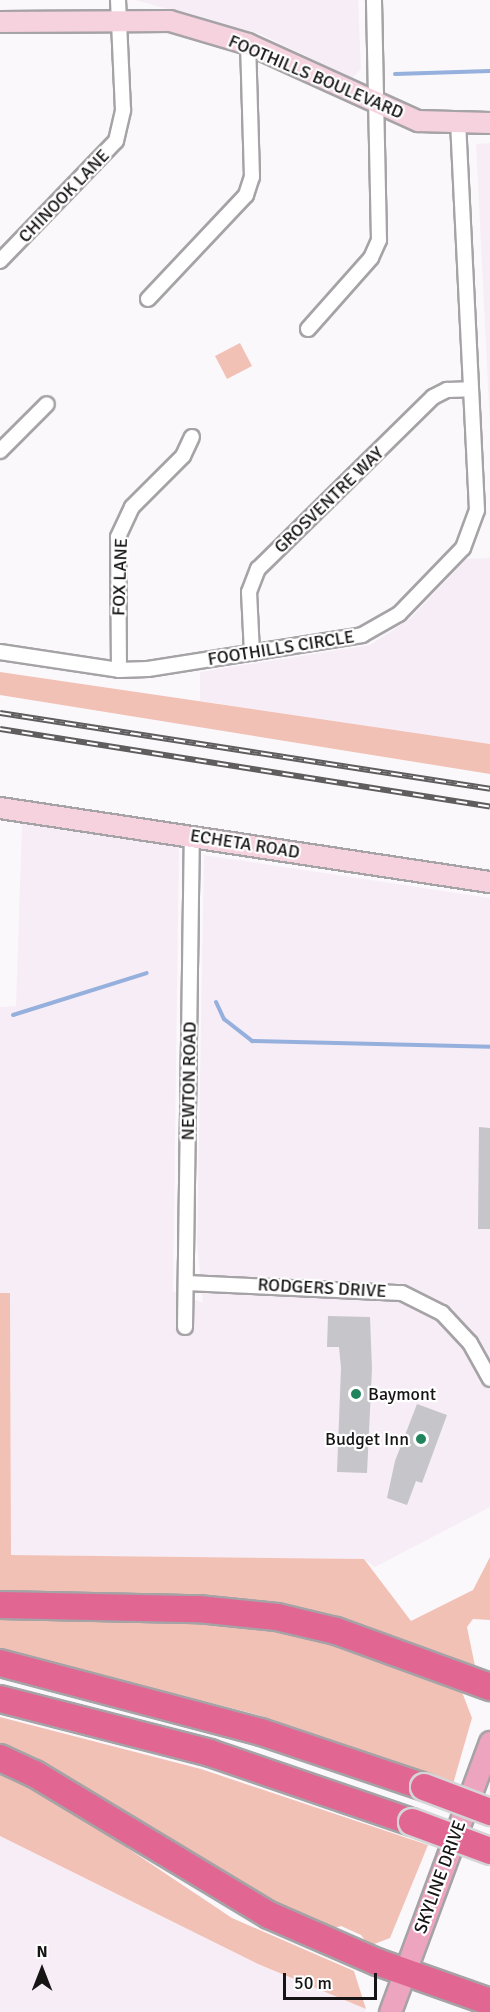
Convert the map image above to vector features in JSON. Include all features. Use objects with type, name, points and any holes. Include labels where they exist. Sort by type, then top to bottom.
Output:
[{"type":"highway","points":[[0,1605],[198,1609],[277,1617],[336,1631],[490,1687]]},
{"type":"highway","points":[[0,1663],[261,1732],[424,1787],[490,1812]]},
{"type":"highway","points":[[0,1699],[210,1753],[490,1851]]},
{"type":"highway","points":[[0,1758],[35,1774],[269,1915],[405,1971],[490,2002]]},
{"type":"main road","name":"SKYLINE DRIVE","points":[[390,2012],[490,1742]]},
{"type":"street","points":[[308,329],[371,258],[379,240],[374,0]]},
{"type":"street","name":"FOOTHILLS BOULEVARD","points":[[0,22],[118,9],[170,21],[248,44],[418,121],[458,124],[490,123]]},
{"type":"street","name":"CHINOOK LANE","points":[[0,261],[116,141],[123,110],[118,9]]},
{"type":"street","points":[[148,299],[246,195],[252,177],[248,44]]},
{"type":"street","name":"FOOTHILLS CIRCLE","points":[[0,652],[119,670],[252,653],[362,635],[399,614],[463,548],[477,510],[458,124]]},
{"type":"street","name":"GROSVENTRE WAY","points":[[252,653],[249,592],[258,569],[434,397],[447,390],[471,389]]},
{"type":"street","points":[[0,451],[47,404]]},
{"type":"street","name":"FOX LANE","points":[[119,670],[118,537],[132,507],[183,456],[192,436]]},
{"type":"street","name":"ECHETA ROAD","points":[[0,807],[490,882]]},
{"type":"street","name":"NEWTON ROAD","points":[[186,1327],[192,836]]},
{"type":"street","name":"RODGERS DRIVE","points":[[187,1283],[402,1293],[442,1312],[471,1343],[490,1379]]},
{"type":"shaded area","points":[[135,0],[358,0],[361,69],[352,78],[260,34]]},
{"type":"shaded area","points":[[490,143],[490,426],[476,144]]},
{"type":"shaded area","points":[[240,343],[252,366],[227,379],[215,356]]},
{"type":"shaded area","points":[[490,558],[490,744],[200,701],[200,672],[370,645],[411,618],[466,559]]},
{"type":"shaded area","points":[[0,672],[490,744],[490,774],[0,695]]},
{"type":"shaded area","points":[[22,823],[179,847],[173,1291],[203,1303],[197,1243],[204,855],[490,898],[490,1507],[375,1567],[364,1559],[11,1555],[10,1294],[0,1293],[0,1007],[16,1006]]},
{"type":"shaded area","points":[[0,1293],[10,1293],[11,1555],[364,1559],[411,1621],[473,1590],[490,1557],[490,1620],[473,1619],[467,1627],[475,1666],[472,1670],[387,1636],[278,1611],[0,1600]]},
{"type":"shaded area","points":[[0,1616],[173,1619],[279,1630],[359,1649],[430,1674],[462,1692],[472,1718],[453,1784],[258,1715],[0,1649]]},
{"type":"shaded area","points":[[0,1717],[201,1769],[428,1845],[390,1938],[369,1946],[361,1935],[341,1926],[327,1930],[287,1913],[0,1751]]},
{"type":"shaded area","points":[[0,1768],[18,1775],[232,1918],[354,1971],[366,2009],[258,1964],[0,1836]]},
{"type":"shaded area","points":[[0,1836],[258,1964],[366,2009],[365,2012],[0,2012]]},
{"type":"building","points":[[479,1127],[490,1128],[490,1229],[478,1229]]},
{"type":"building","name":"Baymont","points":[[328,1316],[370,1317],[372,1369],[367,1473],[337,1472],[341,1368],[339,1347],[327,1347]]},
{"type":"building","name":"Budget Inn","points":[[417,1404],[447,1415],[422,1483],[416,1481],[407,1505],[387,1498],[395,1461]]},
{"type":"waterway","points":[[395,74],[490,71]]},
{"type":"waterway","points":[[13,1015],[147,973]]},
{"type":"waterway","points":[[216,1002],[224,1019],[252,1041],[490,1047]]},
{"type":"railway","points":[[0,713],[490,789]]},
{"type":"railway","points":[[0,729],[490,807]]},
{"type":"place","name":"Baymont","points":[[356,1394]]},
{"type":"place","name":"Budget Inn","points":[[421,1439]]}]
